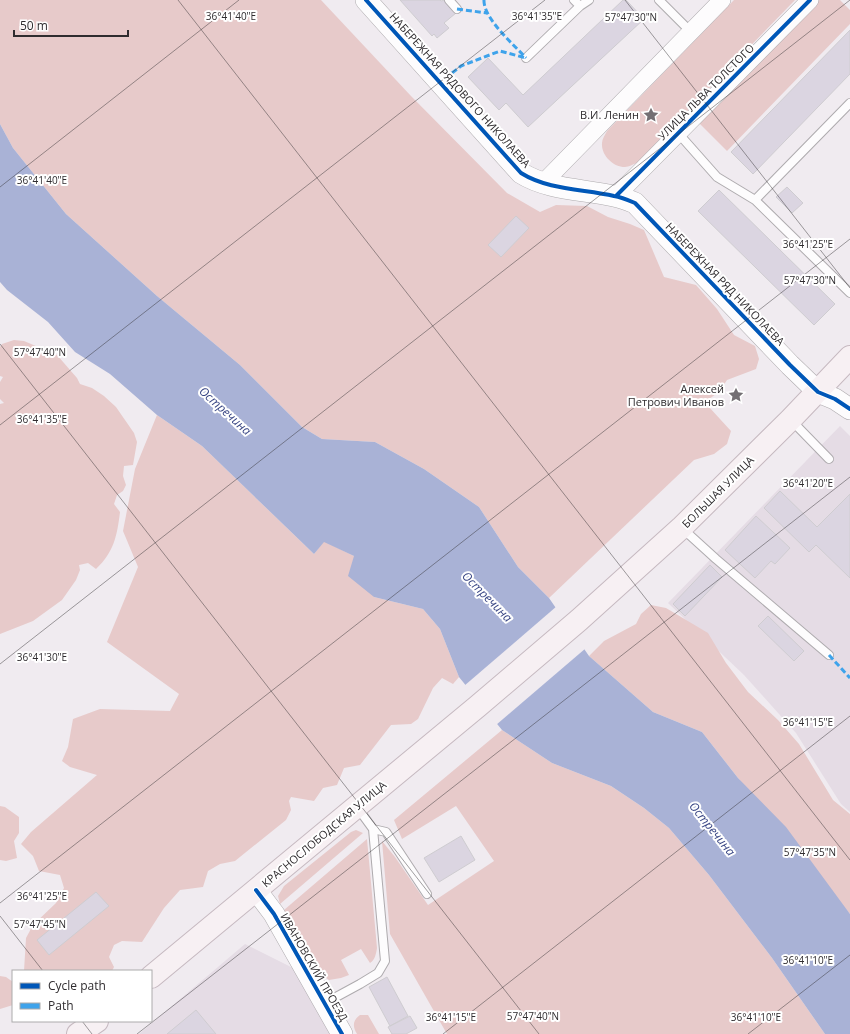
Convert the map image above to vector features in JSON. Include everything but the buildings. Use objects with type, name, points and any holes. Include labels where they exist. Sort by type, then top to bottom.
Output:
[{"type":"main road","name":"БОЛЬШАЯ УЛИЦА","points":[[478,706],[579,620],[682,528],[818,392],[850,357]]},
{"type":"main road","name":"КРАСНОСЛОБОДСКАЯ УЛИЦА","points":[[152,976],[478,706]]},
{"type":"main road","points":[[78,1034],[96,1022]]},
{"type":"street","name":"НАБЕРЕЖНАЯ РЯДОВОГО НИКОЛАЕВА","points":[[366,0],[521,173],[531,179],[543,183],[616,196]]},
{"type":"street","points":[[543,183],[722,0]]},
{"type":"street","name":"УЛИЦА ЛЬВА ТОЛСТОГО","points":[[616,196],[810,0]]},
{"type":"street","name":"НАБЕРЕЖНАЯ РЯД НИКОЛАЕВА","points":[[616,196],[635,203],[790,365],[818,392]]},
{"type":"street","points":[[818,392],[835,398],[850,409]]},
{"type":"street","name":"ИВАНОВСКИЙ ПРОЕЗД","points":[[256,890],[274,914],[342,1034]]},
{"type":"lane","points":[[449,0],[457,9]]},
{"type":"lane","points":[[574,0],[580,6]]},
{"type":"lane","points":[[526,58],[580,6],[589,0]]},
{"type":"lane","points":[[659,0],[691,32]]},
{"type":"lane","points":[[755,200],[850,103]]},
{"type":"lane","points":[[678,133],[717,177],[755,200],[850,293]]},
{"type":"lane","points":[[790,420],[830,459]]},
{"type":"lane","points":[[682,528],[716,559],[829,655]]},
{"type":"lane","points":[[324,1003],[360,984],[378,972],[385,961],[373,829],[356,807]]},
{"type":"lane","points":[[373,829],[386,832],[427,894]]},
{"type":"shaded area","points":[[0,0],[321,0],[411,96],[507,193],[540,212],[556,205],[587,206],[608,217],[644,230],[664,277],[696,285],[717,309],[734,335],[755,346],[759,359],[756,369],[727,380],[719,392],[709,399],[709,407],[731,431],[727,444],[714,454],[694,460],[549,598],[518,567],[479,507],[424,469],[375,442],[322,439],[302,427],[240,365],[157,296],[66,214],[13,148],[0,124]]},
{"type":"shaded area","points":[[734,0],[795,0],[637,163],[625,167],[612,163],[603,152],[602,147],[602,140],[607,131]]},
{"type":"shaded area","points":[[818,0],[840,0],[850,10],[850,24],[727,151],[698,122]]},
{"type":"shaded area","points":[[14,340],[24,341],[57,355],[77,378],[80,384],[92,388],[116,407],[134,433],[137,442],[133,465],[124,466],[123,476],[126,485],[123,491],[117,495],[114,504],[120,512],[119,521],[114,543],[107,556],[96,569],[88,563],[79,565],[80,570],[76,580],[62,600],[33,621],[0,634],[0,404],[4,403],[0,399],[0,382],[3,377],[0,376],[0,347],[2,344]]},
{"type":"shaded area","points":[[157,415],[202,446],[314,554],[324,541],[354,556],[374,597],[423,609],[440,629],[459,677],[453,684],[442,678],[433,688],[418,719],[411,724],[391,725],[360,765],[344,768],[337,785],[323,788],[314,801],[291,797],[289,801],[291,810],[286,820],[235,861],[220,864],[208,871],[203,887],[180,890],[164,908],[142,942],[122,941],[114,945],[109,957],[114,967],[112,970],[24,970],[26,938],[33,925],[56,903],[64,888],[60,875],[39,871],[33,856],[21,844],[31,832],[97,775],[70,767],[62,761],[68,747],[73,719],[100,709],[170,711],[179,694],[107,642],[138,567],[123,531],[135,469]]},
{"type":"shaded area","points":[[840,426],[850,436],[850,812],[841,804],[796,733],[744,675],[668,603]]},
{"type":"shaded area","points":[[651,605],[666,608],[708,633],[726,663],[748,692],[778,720],[799,744],[833,800],[850,814],[850,914],[702,732],[653,712],[589,656],[604,641],[636,624],[641,614]]},
{"type":"shaded area","points":[[502,730],[552,763],[611,786],[644,808],[669,828],[709,875],[772,958],[825,1034],[447,1034],[390,934],[382,841],[395,857],[428,905],[494,861],[456,806],[402,839],[394,820]]},
{"type":"shaded area","points":[[0,806],[5,807],[19,817],[19,833],[14,841],[17,858],[6,861],[0,860]]},
{"type":"shaded area","points":[[356,830],[363,833],[280,904],[278,896],[284,886],[351,832]]},
{"type":"shaded area","points":[[367,839],[377,948],[376,955],[370,963],[361,949],[341,960],[349,975],[329,980],[319,973],[284,910]]},
{"type":"shaded area","points":[[245,944],[293,968],[331,1034],[139,1034]]},
{"type":"shaded area","points":[[0,976],[6,977],[12,981],[12,1005],[0,1009]]},
{"type":"shaded area","points":[[360,1015],[368,1015],[379,1034],[357,1034],[354,1028],[354,1023]]},
{"type":"water","name":"Остречина","points":[[0,124],[13,148],[66,214],[157,296],[240,365],[302,427],[322,439],[375,442],[424,469],[479,507],[518,567],[549,598],[589,656],[653,712],[702,732],[738,778],[786,827],[850,914],[850,1034],[825,1034],[772,958],[709,875],[669,828],[644,808],[611,786],[552,763],[502,730],[459,677],[440,629],[423,609],[374,597],[348,576],[354,556],[324,542],[314,554],[202,446],[157,415],[110,374],[75,352],[48,322],[7,290],[0,282]]},
{"type":"pier","points":[[557,606],[586,648],[496,725],[464,686]]},
{"type":"marked path","points":[[484,0],[488,15],[507,39],[526,58]]},
{"type":"marked path","points":[[457,9],[487,13]]},
{"type":"marked path","points":[[452,73],[461,66],[500,51],[526,58]]},
{"type":"marked path","points":[[829,655],[850,678]]},
{"type":"cycle path","points":[[366,0],[521,173],[531,179],[554,186],[617,196],[635,203],[790,365],[818,392],[835,399],[850,409]]},
{"type":"cycle path","points":[[616,196],[810,0]]},
{"type":"cycle path","points":[[256,890],[274,914],[342,1034]]},
{"type":"place","name":"В.И. Ленин","points":[[651,115]]},
{"type":"place","name":"Алексей Петрович Иванов","points":[[736,395]]}]
